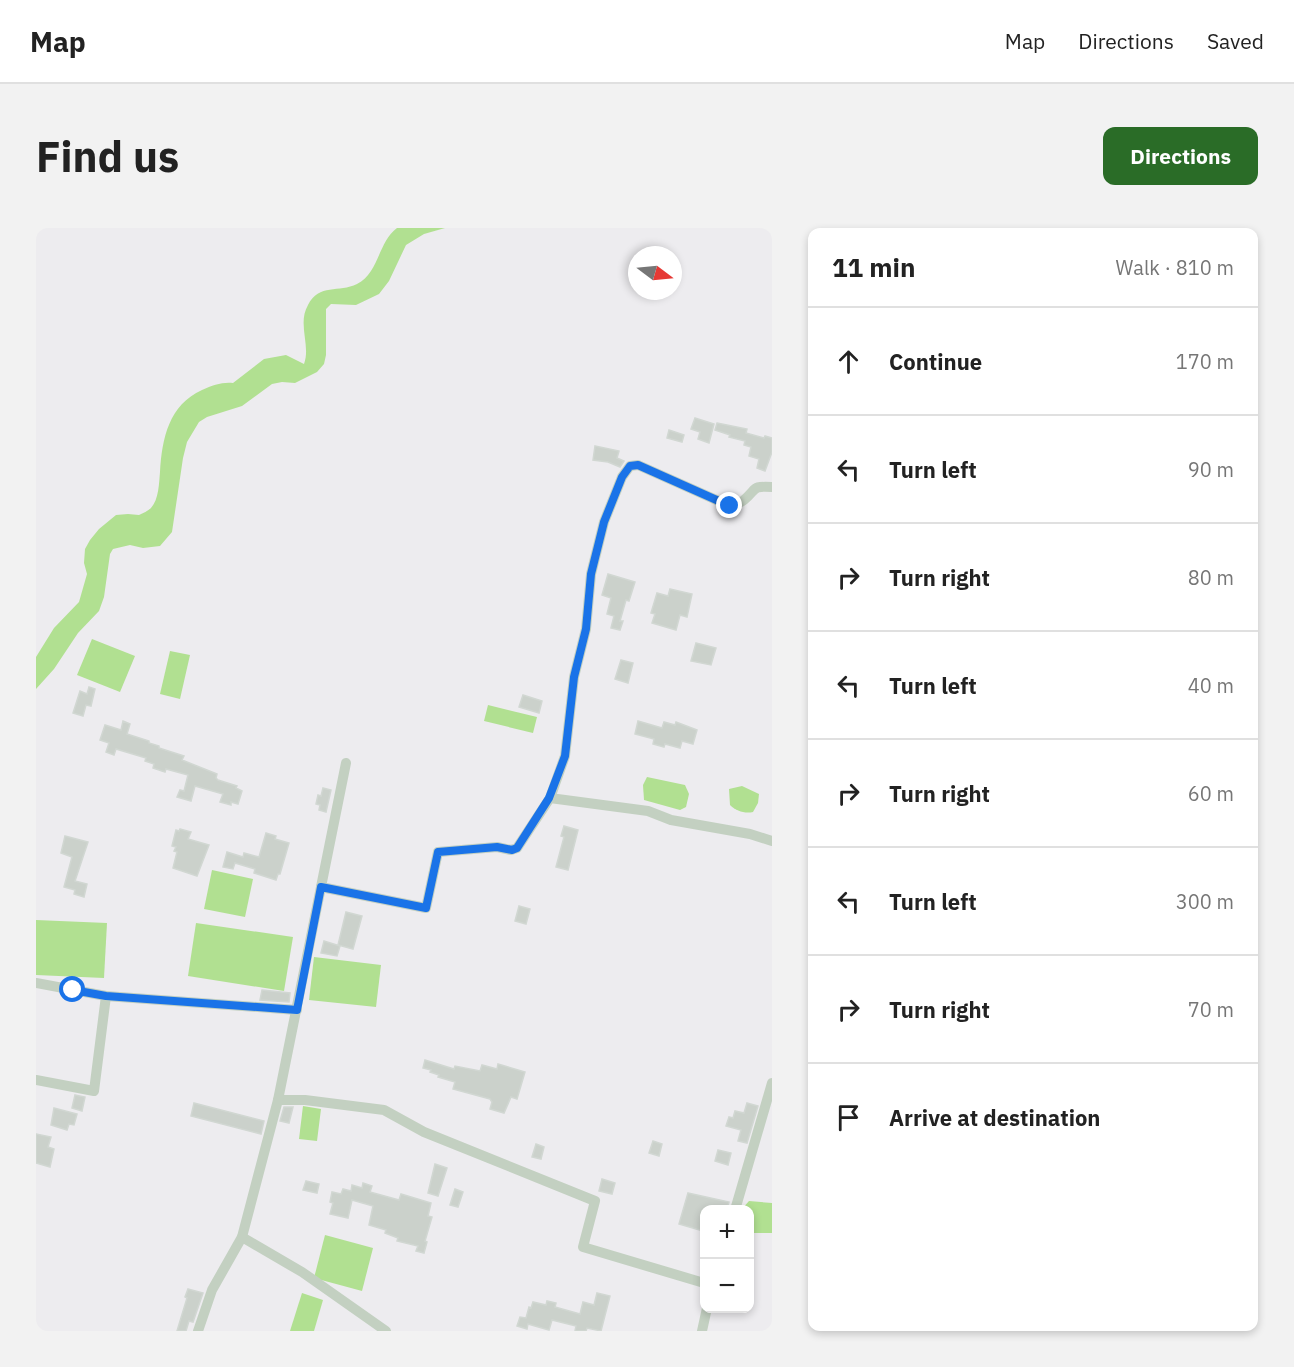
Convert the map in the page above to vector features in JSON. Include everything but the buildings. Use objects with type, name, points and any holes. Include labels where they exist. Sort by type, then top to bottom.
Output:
[{"type":"street","points":[[321,887],[426,908],[438,852],[497,847],[512,850],[517,848],[549,798],[565,756],[574,677],[586,629],[591,574],[604,522],[622,477],[630,466],[638,465],[730,506],[744,501],[752,490],[759,487],[772,487]]},
{"type":"street","points":[[198,1331],[212,1290],[242,1237],[278,1100],[346,763]]},
{"type":"street","points":[[549,798],[636,809],[671,820],[750,834],[772,841]]},
{"type":"street","points":[[36,983],[106,996],[297,1010]]},
{"type":"street","points":[[36,1080],[94,1091],[106,996]]},
{"type":"street","points":[[736,1205],[772,1083]]},
{"type":"street","points":[[278,1100],[306,1100],[384,1110],[424,1132],[595,1201],[583,1247],[700,1282]]},
{"type":"street","points":[[242,1237],[302,1272],[386,1331]]},
{"type":"street","points":[[702,1331],[706,1313]]},
{"type":"shaded area","points":[[397,228],[445,228],[424,234],[406,245],[389,281],[379,294],[356,305],[331,304],[326,309],[326,355],[324,364],[317,372],[295,383],[272,384],[242,406],[207,417],[199,422],[187,442],[183,458],[172,532],[160,546],[143,548],[130,545],[113,549],[110,554],[104,597],[99,611],[78,633],[54,669],[36,689],[36,657],[54,628],[79,602],[87,574],[84,563],[85,549],[90,540],[116,515],[139,515],[154,504],[158,491],[165,435],[182,404],[206,388],[221,383],[233,383],[264,359],[286,355],[304,364],[306,349],[304,320],[308,305],[313,298],[324,291],[350,287],[364,279],[370,273],[386,241]]},
{"type":"shaded area","points":[[92,639],[135,656],[120,692],[77,675]]},
{"type":"shaded area","points":[[170,651],[190,655],[180,699],[160,694]]},
{"type":"shaded area","points":[[488,705],[537,717],[533,733],[484,721]]},
{"type":"shaded area","points":[[647,777],[685,785],[689,794],[686,807],[680,810],[644,800],[643,785]]},
{"type":"shaded area","points":[[742,786],[759,794],[758,803],[753,812],[747,813],[730,805],[729,789]]},
{"type":"shaded area","points":[[212,870],[253,879],[245,917],[204,909]]},
{"type":"shaded area","points":[[36,920],[107,923],[104,978],[36,975]]},
{"type":"shaded area","points":[[196,923],[293,937],[284,991],[188,976]]},
{"type":"shaded area","points":[[314,957],[381,965],[376,1007],[309,1000]]},
{"type":"shaded area","points":[[303,1106],[321,1109],[317,1141],[299,1139]]},
{"type":"shaded area","points":[[749,1201],[772,1203],[772,1233],[754,1233],[754,1205],[746,1205]]},
{"type":"shaded area","points":[[325,1235],[373,1248],[362,1291],[314,1278]]},
{"type":"shaded area","points":[[302,1293],[323,1300],[314,1331],[290,1331]]},
{"type":"route","points":[[73,990],[106,996],[297,1010],[321,887],[426,908],[438,852],[497,847],[512,850],[517,848],[549,798],[565,756],[574,677],[586,629],[591,574],[604,522],[622,477],[630,466],[638,465],[730,506]]}]
